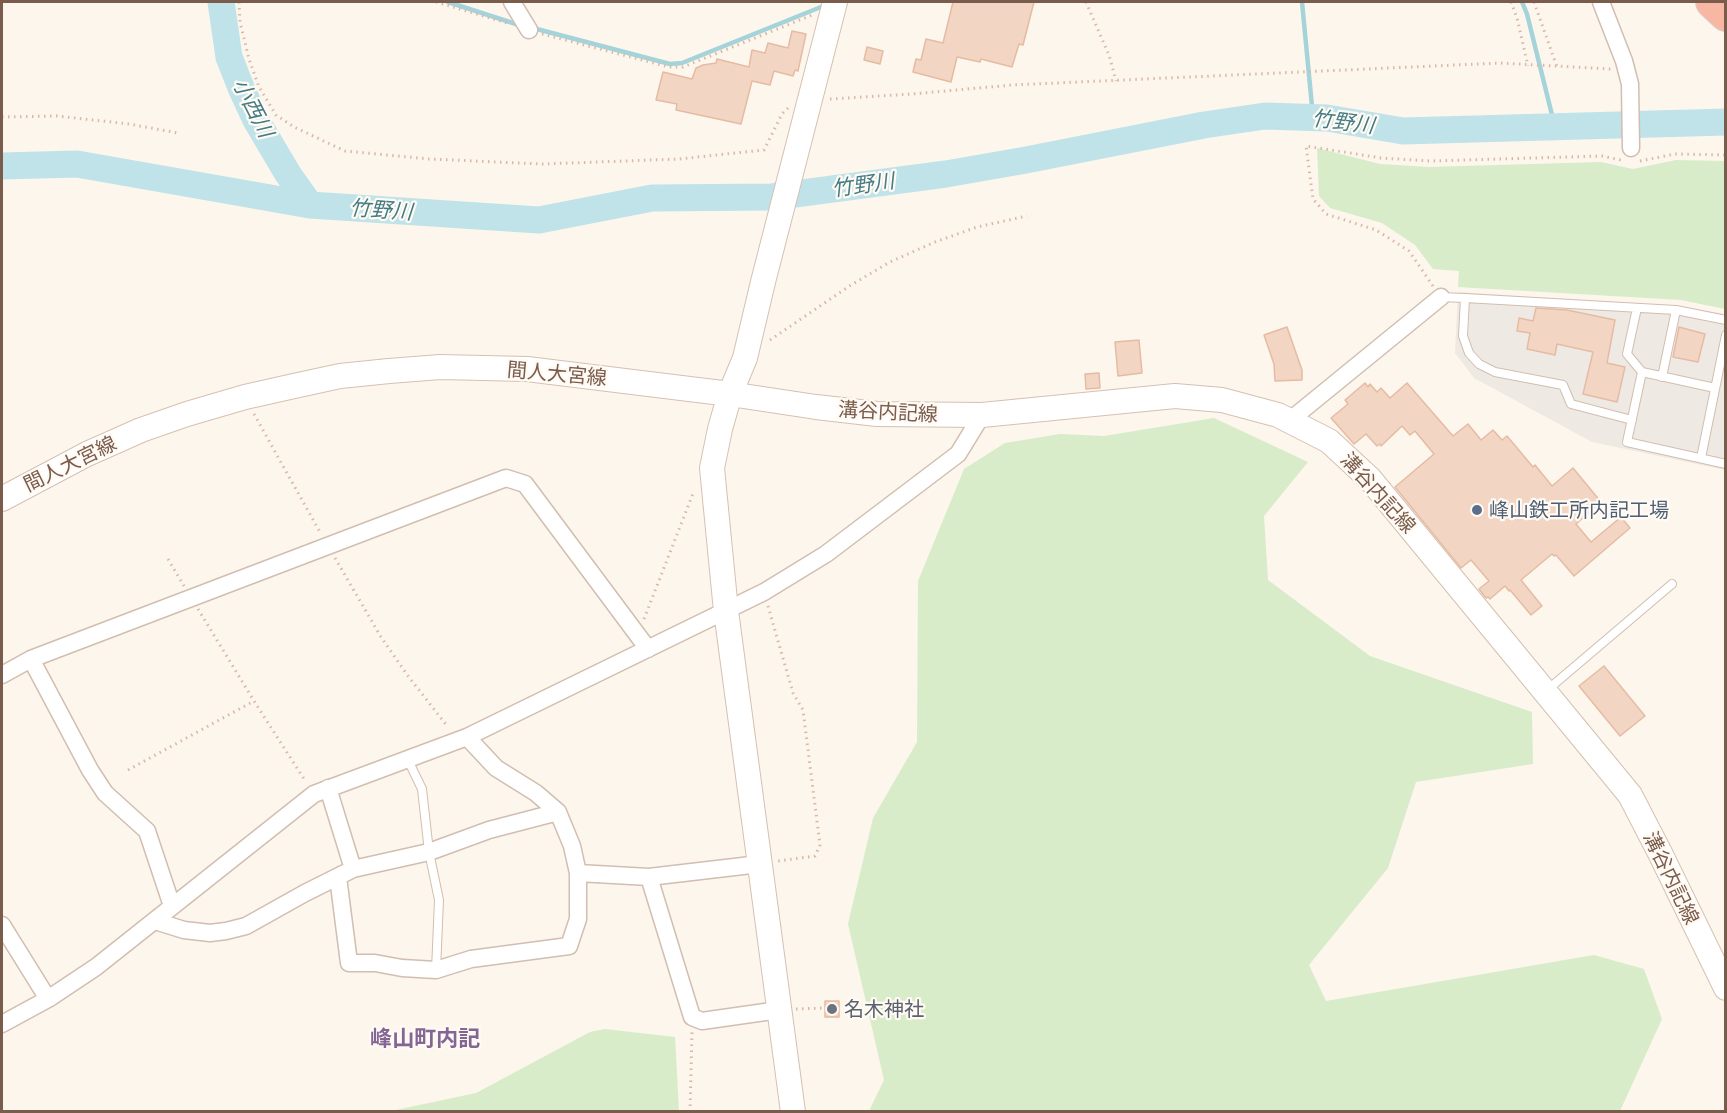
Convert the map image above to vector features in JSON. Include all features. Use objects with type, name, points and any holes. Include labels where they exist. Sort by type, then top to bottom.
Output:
[{"type":"highway","points":[[1712,2],[1725,15]]},
{"type":"main road","points":[[793,1112],[726,611],[712,468],[730,394],[745,358],[834,4]]},
{"type":"main road","name":"間人大宮線","points":[[2,499],[87,454],[141,430],[245,397],[340,376],[440,367],[537,370],[730,394]]},
{"type":"main road","name":"溝谷内記線","points":[[730,394],[877,414],[982,415],[1175,396],[1222,400],[1278,415],[1329,441],[1370,479],[1630,795],[1725,988]]},
{"type":"street","points":[[512,2],[529,30]]},
{"type":"street","points":[[1602,2],[1630,84],[1629,157]]},
{"type":"street","points":[[1289,421],[1441,297]]},
{"type":"street","points":[[2,1024],[48,999],[96,968],[321,791],[462,739],[643,642],[726,611],[764,592],[826,554],[958,454],[982,415]]},
{"type":"street","points":[[2,675],[31,659],[506,478],[525,484],[643,642]]},
{"type":"street","points":[[31,659],[90,771],[105,793],[147,831],[172,906]]},
{"type":"street","points":[[338,878],[349,963],[375,963],[436,970],[471,959],[569,946],[578,919],[578,873],[572,846],[558,812],[536,793],[496,768],[462,739]]},
{"type":"street","points":[[321,791],[353,869]]},
{"type":"street","points":[[155,921],[184,930],[226,932],[246,926],[353,869],[429,852],[489,830],[558,812]]},
{"type":"street","points":[[578,873],[649,877],[760,864]]},
{"type":"street","points":[[649,877],[692,1017],[702,1021],[779,1010]]},
{"type":"street","points":[[2,925],[48,999]]},
{"type":"lane","points":[[1441,297],[1676,310],[1725,320]]},
{"type":"lane","points":[[1465,297],[1462,336],[1469,353],[1479,364],[1495,372],[1563,385],[1571,404],[1632,420]]},
{"type":"lane","points":[[1636,308],[1627,354],[1642,372],[1715,388]]},
{"type":"lane","points":[[1662,377],[1676,310]]},
{"type":"lane","points":[[1701,458],[1725,335]]},
{"type":"lane","points":[[1642,372],[1627,442],[1725,464]]},
{"type":"lane","points":[[1546,692],[1672,584]]},
{"type":"lane","points":[[408,758],[422,789],[429,852],[439,900],[436,970]]},
{"type":"path","points":[[240,2],[240,22],[259,87],[276,115],[294,127],[345,151],[429,159],[542,164],[678,159],[764,150],[782,114],[796,100],[1012,85],[1500,63],[1616,69],[1624,61]]},
{"type":"path","points":[[436,2],[669,68],[683,67],[834,4]]},
{"type":"path","points":[[1086,2],[1109,55],[1116,82]]},
{"type":"path","points":[[1511,2],[1518,18],[1528,66]]},
{"type":"path","points":[[1534,2],[1557,67]]},
{"type":"path","points":[[2,117],[57,116],[129,124],[178,133]]},
{"type":"path","points":[[1441,297],[1409,251],[1376,230],[1326,214],[1313,199],[1306,146],[1381,158],[1430,161],[1629,157],[1675,153],[1725,155]]},
{"type":"path","points":[[745,358],[851,285],[891,262],[935,242],[977,227],[1028,216]]},
{"type":"path","points":[[245,397],[387,647],[408,676],[462,739]]},
{"type":"path","points":[[643,642],[695,489],[712,468]]},
{"type":"path","points":[[168,559],[254,702],[321,791]]},
{"type":"path","points":[[760,864],[815,856],[820,845],[803,710],[793,693],[764,592]]},
{"type":"path","points":[[128,770],[254,702]]},
{"type":"path","points":[[779,1010],[825,1008]]},
{"type":"path","points":[[690,1112],[692,1017]]},
{"type":"shaded area","points":[[1458,292],[1678,306],[1725,314],[1725,470],[1592,442],[1474,378],[1455,353]]},
{"type":"green space","points":[[1317,148],[1380,164],[1429,167],[1601,162],[1633,169],[1676,160],[1725,161],[1725,309],[1681,300],[1458,287],[1459,271],[1433,269],[1415,245],[1382,223],[1330,208],[1319,196]]},
{"type":"green space","points":[[1214,418],[1308,462],[1264,516],[1268,580],[1370,656],[1532,712],[1533,764],[1416,782],[1388,868],[1309,965],[1326,1001],[1594,955],[1644,969],[1662,1019],[1620,1111],[869,1111],[884,1080],[848,924],[873,818],[917,742],[918,581],[964,469],[1005,443],[1060,434],[1104,436]]},
{"type":"green space","points":[[605,1029],[675,1037],[679,1111],[391,1111],[476,1093],[590,1032]]},
{"type":"building","points":[[953,2],[1034,2],[1023,45],[1019,44],[1012,67],[981,59],[980,62],[957,57],[951,82],[913,72],[916,59],[921,60],[926,39],[943,43]]},
{"type":"building","points":[[792,31],[806,34],[798,71],[795,70],[793,76],[774,71],[770,85],[752,81],[741,124],[676,110],[677,104],[656,100],[663,72],[692,79],[696,68],[716,63],[717,59],[749,67],[752,50],[765,53],[768,43],[788,48]]},
{"type":"building","points":[[867,47],[883,51],[880,64],[864,60]]},
{"type":"building","points":[[1536,308],[1567,310],[1615,320],[1607,363],[1625,367],[1617,402],[1583,394],[1593,352],[1557,344],[1555,355],[1527,349],[1530,333],[1517,331],[1519,318],[1533,321]]},
{"type":"building","points":[[1287,327],[1302,370],[1302,380],[1275,381],[1274,364],[1264,335]]},
{"type":"building","points":[[1679,327],[1705,334],[1698,362],[1673,357]]},
{"type":"building","points":[[1139,340],[1142,373],[1118,376],[1115,342]]},
{"type":"building","points":[[1099,373],[1100,388],[1086,389],[1085,374]]},
{"type":"building","points":[[1365,383],[1368,387],[1370,384],[1377,392],[1381,388],[1390,398],[1407,383],[1453,436],[1468,424],[1481,440],[1493,430],[1502,440],[1507,436],[1552,486],[1573,468],[1601,502],[1576,524],[1591,542],[1621,517],[1630,528],[1574,576],[1556,555],[1552,554],[1521,580],[1542,606],[1531,615],[1505,586],[1490,599],[1486,598],[1479,589],[1489,581],[1471,560],[1461,568],[1395,487],[1434,454],[1415,431],[1410,435],[1402,426],[1381,446],[1380,444],[1377,446],[1366,434],[1354,444],[1331,418],[1348,404],[1345,400]]},
{"type":"building","points":[[1604,666],[1645,716],[1620,736],[1579,686]]},
{"type":"building","points":[[825,1001],[839,1001],[839,1017],[825,1017]]},
{"type":"waterway","name":"小西川","points":[[221,2],[229,57],[242,90],[256,120],[288,174],[310,205]]},
{"type":"waterway","points":[[448,2],[519,25]]},
{"type":"waterway","points":[[1302,2],[1313,117]]},
{"type":"waterway","points":[[1522,2],[1555,127]]},
{"type":"waterway","points":[[533,28],[670,64],[682,63],[821,7]]},
{"type":"waterway","name":"竹野川","points":[[2,166],[77,164],[310,205],[539,220],[652,198],[772,197],[946,174],[1204,125],[1265,116],[1327,118],[1403,131],[1726,122]]},
{"type":"place","name":"峰山鉄工所内記工場","points":[[1477,510]]},
{"type":"place","name":"名木神社","points":[[832,1009]]},
{"type":"district","name":"峰山町内記","points":[[425,1039]]}]
